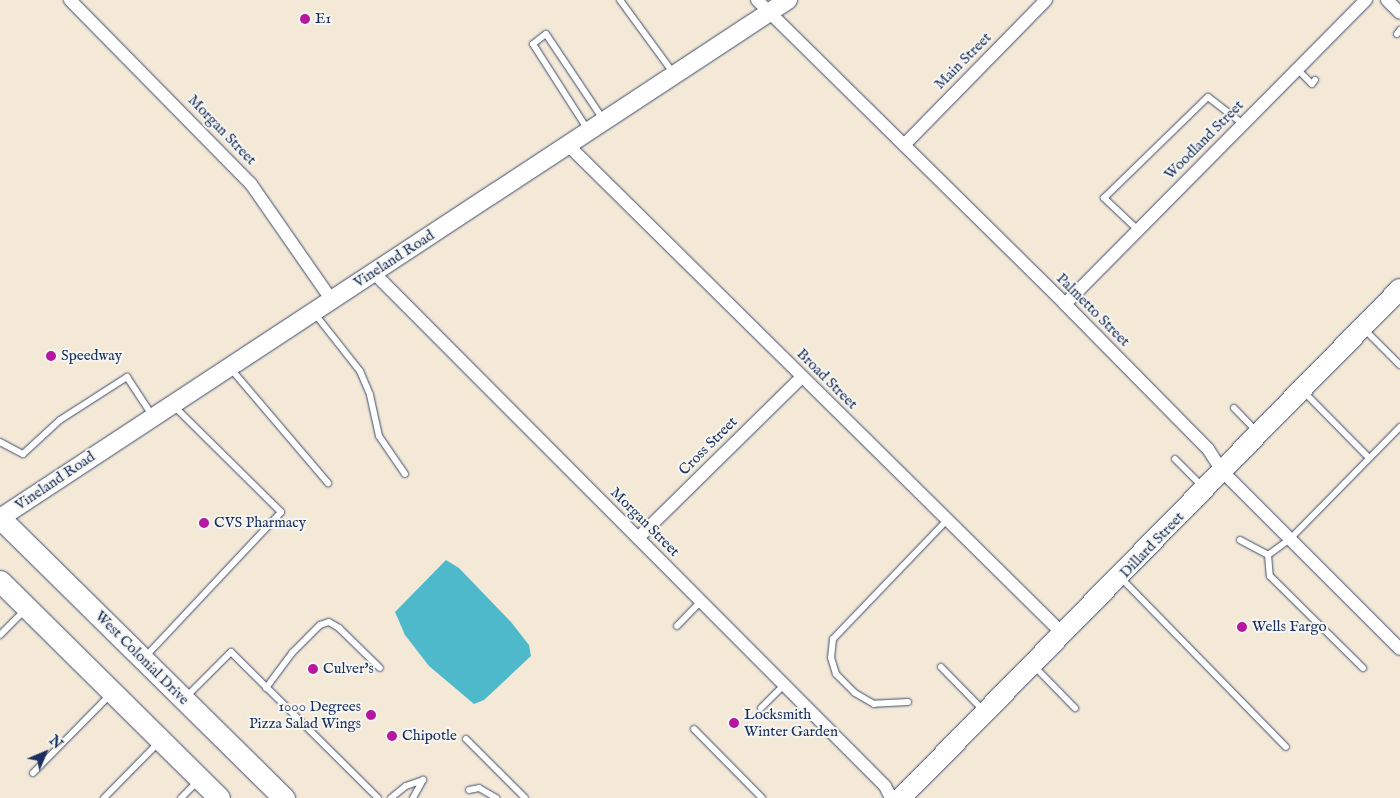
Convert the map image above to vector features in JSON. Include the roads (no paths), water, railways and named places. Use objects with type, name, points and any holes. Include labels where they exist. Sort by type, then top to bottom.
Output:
[{"type":"highway","name":"West Colonial Drive","points":[[0,518],[284,798]]},
{"type":"highway","points":[[0,581],[219,798]]},
{"type":"main road","name":"Vineland Road","points":[[0,518],[331,298],[605,122],[675,75],[763,6],[788,0]]},
{"type":"main road","name":"Dillard Street","points":[[901,798],[1064,635],[1400,289]]},
{"type":"street","name":"Morgan Street","points":[[70,0],[251,184],[331,298]]},
{"type":"street","name":"Main Street","points":[[904,145],[1046,0]]},
{"type":"street","name":"Woodland Street","points":[[1065,304],[1366,0]]},
{"type":"street","points":[[1387,0],[1400,13]]},
{"type":"street","name":"Palmetto Street","points":[[763,6],[1065,304],[1208,449],[1223,472],[1400,649]]},
{"type":"street","name":"Broad Street","points":[[569,146],[1064,635]]},
{"type":"street","name":"Morgan Street","points":[[373,272],[885,786],[891,798]]},
{"type":"street","name":"Cross Street","points":[[638,538],[802,377]]},
{"type":"lane","points":[[620,0],[675,75]]},
{"type":"lane","points":[[590,132],[533,44],[546,34],[605,122]]},
{"type":"lane","points":[[1297,70],[1312,84],[1315,80]]},
{"type":"lane","points":[[1138,230],[1104,198],[1208,97],[1243,124]]},
{"type":"lane","points":[[312,311],[360,371],[370,395],[379,436],[405,474]]},
{"type":"lane","points":[[1362,328],[1400,365]]},
{"type":"lane","points":[[229,366],[328,483]]},
{"type":"lane","points":[[0,442],[23,454],[60,420],[127,378],[153,416]]},
{"type":"lane","points":[[1302,390],[1369,458]]},
{"type":"lane","points":[[144,659],[281,512],[172,404]]},
{"type":"lane","points":[[1234,408],[1259,434]]},
{"type":"lane","points":[[1268,555],[1290,539],[1400,427]]},
{"type":"lane","points":[[1175,459],[1206,489]]},
{"type":"lane","points":[[908,702],[874,704],[855,694],[836,674],[831,658],[833,639],[947,520]]},
{"type":"lane","points":[[1240,540],[1268,555]]},
{"type":"lane","points":[[1268,555],[1270,576],[1363,668]]},
{"type":"lane","points":[[1120,577],[1286,747]]},
{"type":"lane","points":[[677,626],[701,601]]},
{"type":"lane","points":[[0,635],[27,608]]},
{"type":"lane","points":[[266,688],[292,653],[320,625],[329,622],[339,628],[380,668]]},
{"type":"lane","points":[[184,699],[231,652],[378,798]]},
{"type":"lane","points":[[1033,665],[1074,708]]},
{"type":"lane","points":[[941,667],[986,713]]},
{"type":"lane","points":[[761,708],[784,684]]},
{"type":"lane","points":[[33,773],[113,693]]},
{"type":"lane","points":[[694,729],[762,798]]},
{"type":"lane","points":[[466,739],[525,798]]},
{"type":"lane","points":[[104,798],[160,740]]},
{"type":"lane","points":[[181,798],[200,779]]},
{"type":"lane","points":[[391,798],[406,786],[424,780],[413,798]]},
{"type":"lane","points":[[469,790],[479,788],[496,798]]},
{"type":"water","points":[[446,560],[459,568],[511,622],[529,645],[531,656],[484,700],[474,704],[429,666],[405,635],[395,612]]},
{"type":"place","name":"E1","points":[[305,19]]},
{"type":"place","name":"Speedway","points":[[51,356]]},
{"type":"place","name":"CVS Pharmacy","points":[[204,523]]},
{"type":"place","name":"Wells Fargo","points":[[1242,627]]},
{"type":"place","name":"Culver's","points":[[313,669]]},
{"type":"place","name":"1000 Degrees Pizza Salad Wings","points":[[371,715]]},
{"type":"place","name":"Locksmith Winter Garden","points":[[734,723]]},
{"type":"place","name":"Chipotle","points":[[392,736]]}]
